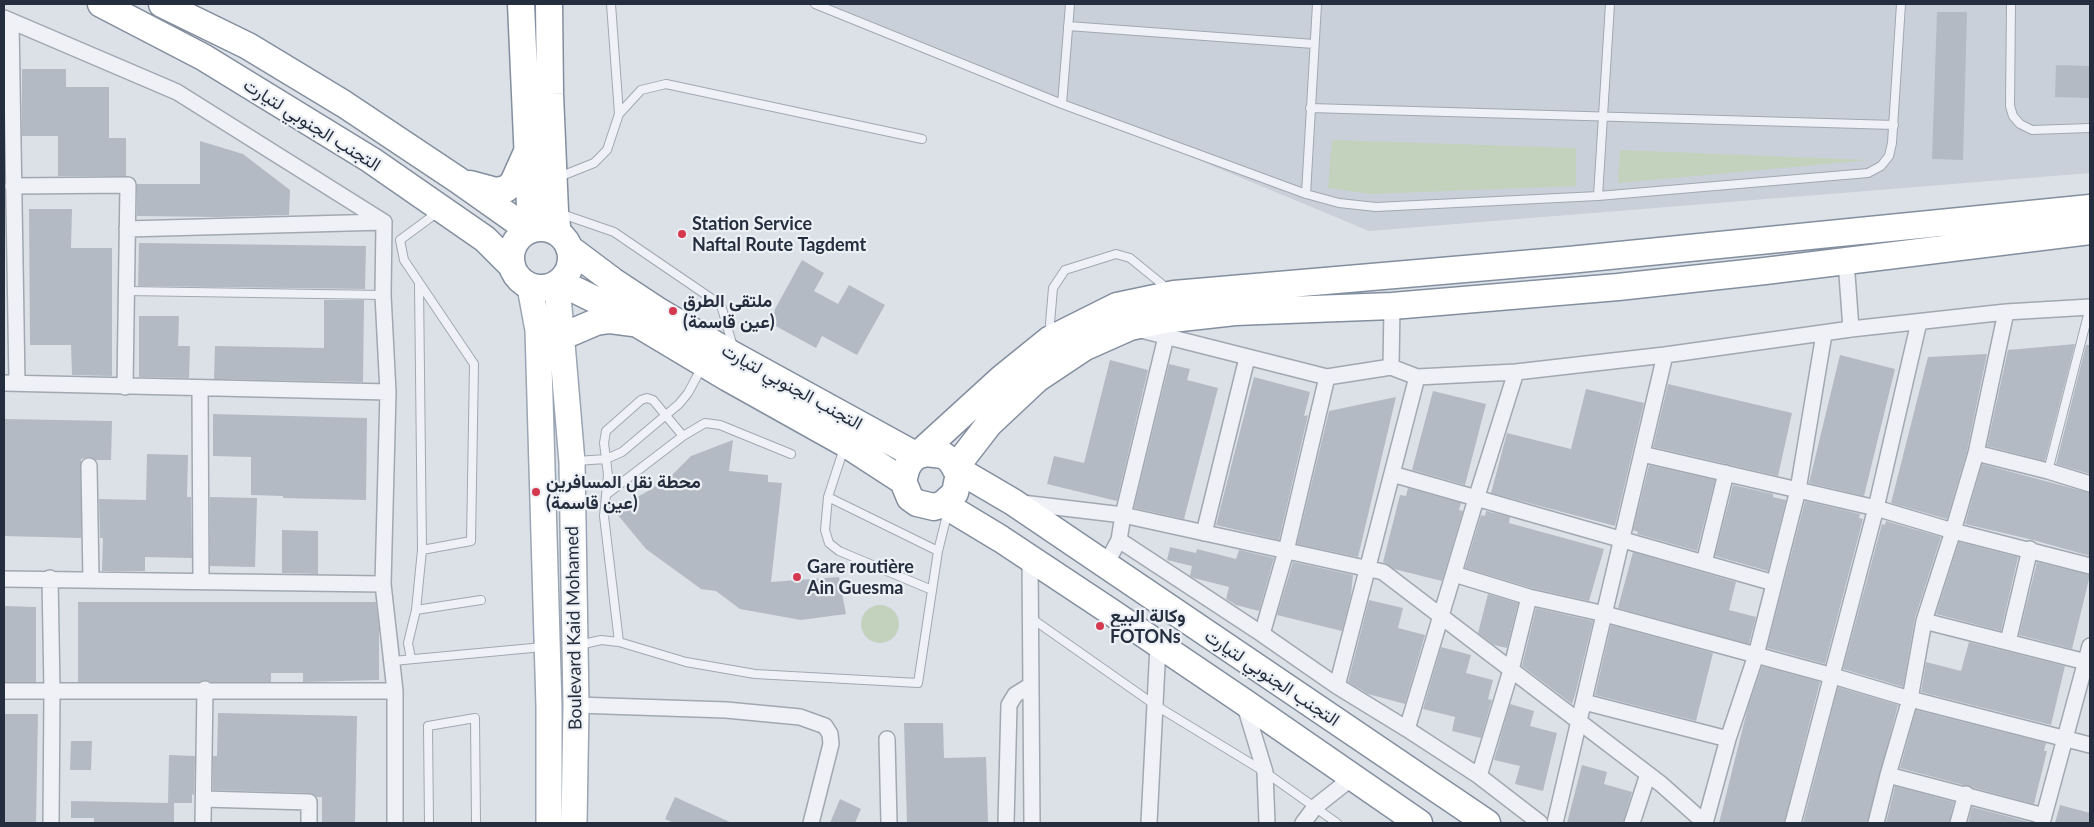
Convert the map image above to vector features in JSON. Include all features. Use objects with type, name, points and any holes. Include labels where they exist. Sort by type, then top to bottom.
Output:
[{"type":"highway","name":"التجنب الجنوبي لتيارت","points":[[101,4],[203,57],[371,160],[485,239],[511,265]]},
{"type":"highway","name":"التجنب الجنوبي لتيارت","points":[[162,4],[248,46],[344,104],[458,180],[528,230]]},
{"type":"highway","points":[[521,4],[528,230]]},
{"type":"highway","points":[[549,4],[550,94],[555,178],[561,231],[570,263],[564,277],[558,283],[544,288],[530,287],[518,278],[511,265],[510,257],[515,242],[528,230],[550,229],[561,231]]},
{"type":"highway","points":[[458,180],[496,191],[504,190],[513,183],[527,151]]},
{"type":"highway","points":[[903,481],[907,467],[917,456],[1002,378],[1049,340],[1117,306],[1174,294],[1569,260],[2090,208]]},
{"type":"highway","name":"التجنب الجنوبي لتيارت","points":[[561,231],[652,307],[735,356],[917,456]]},
{"type":"highway","points":[[955,468],[989,424],[1037,379],[1085,347],[1130,327],[1163,320],[1236,312],[1392,306],[1618,286],[1846,261],[2090,231]]},
{"type":"highway","points":[[558,283],[606,305],[846,444],[903,481],[910,498],[917,503],[934,507],[946,506],[958,484],[959,473],[943,455],[926,453],[917,456]]},
{"type":"highway","points":[[561,337],[596,322],[617,321],[638,325]]},
{"type":"highway","name":"التجنب الجنوبي لتيارت","points":[[955,468],[1013,502],[1487,823]]},
{"type":"highway","name":"التجنب الجنوبي لتيارت","points":[[946,506],[1244,702],[1419,823]]},
{"type":"main road","name":"Boulevard Kaid Mohamed","points":[[558,283],[572,462],[576,705],[574,823]]},
{"type":"main road","name":"Boulevard Kaid Mohamed","points":[[530,287],[538,330],[548,646],[549,823]]},
{"type":"street","points":[[384,222],[177,92],[7,20],[13,186],[10,383],[125,388],[388,392]]},
{"type":"street","points":[[13,186],[128,185],[125,388]]},
{"type":"street","points":[[127,228],[384,222]]},
{"type":"street","points":[[384,222],[383,295],[388,392],[383,584],[395,691],[395,823]]},
{"type":"street","points":[[1846,261],[1851,329]]},
{"type":"street","points":[[1391,367],[1392,306]]},
{"type":"street","points":[[1130,327],[1166,338],[1327,377],[1391,367],[1417,377],[1516,372],[1665,355],[1851,329],[2006,312],[2090,307]]},
{"type":"street","points":[[1876,823],[1910,699],[1924,621],[1976,453],[2006,312]]},
{"type":"street","points":[[1793,823],[1876,508],[1919,322]]},
{"type":"street","points":[[1013,502],[1123,515],[1383,572],[1648,774],[1705,823],[1728,739],[1756,656],[1798,490],[1824,334]]},
{"type":"street","points":[[1105,566],[1119,540],[1123,515],[1166,338]]},
{"type":"street","points":[[1556,823],[1665,355]]},
{"type":"street","points":[[1204,533],[1247,358]]},
{"type":"street","points":[[1407,729],[1516,372]]},
{"type":"street","points":[[1262,634],[1286,551],[1327,377]]},
{"type":"street","points":[[1337,686],[1417,377]]},
{"type":"street","points":[[200,389],[201,581]]},
{"type":"street","points":[[1976,453],[2048,471],[2090,484]]},
{"type":"street","points":[[1642,454],[1876,508],[1953,531],[2030,549],[2090,566]]},
{"type":"street","points":[[89,466],[90,579]]},
{"type":"street","points":[[1704,563],[1726,473]]},
{"type":"street","points":[[1392,474],[1774,583]]},
{"type":"street","points":[[1119,540],[1337,686],[1479,776],[1540,823]]},
{"type":"street","points":[[2008,642],[2030,549]]},
{"type":"street","points":[[1030,560],[1032,823]]},
{"type":"street","points":[[1454,574],[1529,597],[1605,614],[1910,699],[2090,745]]},
{"type":"street","points":[[4,579],[50,578],[293,584],[383,584]]},
{"type":"street","points":[[50,578],[52,691],[51,823]]},
{"type":"street","points":[[1479,776],[1512,670],[1529,597]]},
{"type":"street","points":[[1924,621],[2086,662]]},
{"type":"street","points":[[1150,823],[1158,645]]},
{"type":"street","points":[[1888,775],[1966,794],[2043,820],[2090,646]]},
{"type":"street","points":[[1006,823],[1009,705],[1015,695],[1031,685]]},
{"type":"street","points":[[203,823],[205,689]]},
{"type":"street","points":[[4,691],[205,689],[395,691]]},
{"type":"street","points":[[1244,702],[1265,772],[1267,823]]},
{"type":"street","points":[[1584,702],[1728,739]]},
{"type":"street","points":[[576,705],[726,710],[800,717],[825,726],[830,734],[831,744],[811,823]]},
{"type":"street","points":[[887,739],[889,823]]},
{"type":"street","points":[[1632,823],[1648,774]]},
{"type":"street","points":[[1303,823],[1315,807],[1353,777]]},
{"type":"street","points":[[1958,823],[1966,794]]},
{"type":"street","points":[[204,799],[309,802],[308,823]]},
{"type":"lane","points":[[555,178],[594,163],[607,150],[619,114],[611,4]]},
{"type":"lane","points":[[1062,104],[1070,4]]},
{"type":"lane","points":[[1306,194],[1317,4]]},
{"type":"lane","points":[[1598,196],[1610,4]]},
{"type":"lane","points":[[820,5],[1062,104],[1306,194],[1339,203],[1376,207],[1598,196],[1868,173],[1881,166],[1889,156],[1892,143],[1901,4]]},
{"type":"lane","points":[[2011,4],[2010,106],[2013,116],[2020,124],[2032,130],[2090,128]]},
{"type":"lane","points":[[1068,26],[1314,44]]},
{"type":"lane","points":[[619,114],[641,90],[666,84],[922,139]]},
{"type":"lane","points":[[1310,108],[1894,124]]},
{"type":"lane","points":[[422,550],[471,541],[474,364],[404,260],[400,240],[442,209]]},
{"type":"lane","points":[[561,231],[614,232],[721,305],[735,356]]},
{"type":"lane","points":[[1049,340],[1053,288],[1065,270],[1116,254],[1130,258],[1174,294]]},
{"type":"lane","points":[[411,660],[408,643],[416,610],[422,550],[419,284]]},
{"type":"lane","points":[[126,291],[383,295]]},
{"type":"lane","points":[[2048,471],[2090,307]]},
{"type":"lane","points":[[572,462],[606,459],[622,452],[683,400],[704,363]]},
{"type":"lane","points":[[619,642],[605,523],[608,475],[604,443],[606,432],[641,400],[647,398],[653,400],[683,436]]},
{"type":"lane","points":[[606,494],[698,426],[714,423],[791,454]]},
{"type":"lane","points":[[846,444],[828,497],[826,538],[833,548],[932,590]]},
{"type":"lane","points":[[828,497],[938,550]]},
{"type":"lane","points":[[574,646],[601,640],[619,642],[652,653],[720,669],[755,674],[918,683],[946,506]]},
{"type":"lane","points":[[416,610],[481,600]]},
{"type":"lane","points":[[1031,618],[1155,705],[1265,772],[1337,823]]},
{"type":"lane","points":[[393,661],[548,646]]},
{"type":"lane","points":[[429,823],[428,726],[475,718],[476,823]]},
{"type":"shaded area","points":[[824,4],[2090,4],[2090,173],[1369,231]]},
{"type":"green space","points":[[1332,140],[1576,148],[1576,186],[1371,194],[1328,188]]},
{"type":"green space","points":[[1620,150],[1869,160],[1618,183]]},
{"type":"green space","points":[[880,605],[893,611],[899,624],[893,637],[880,643],[867,637],[861,624],[867,611]]},
{"type":"building","points":[[1937,12],[1967,12],[1963,160],[1932,159]]},
{"type":"building","points":[[2056,65],[2090,66],[2090,98],[2055,97]]},
{"type":"building","points":[[22,69],[66,69],[66,87],[109,87],[109,138],[126,138],[126,176],[58,176],[58,136],[22,136]]},
{"type":"building","points":[[200,141],[243,154],[290,190],[289,215],[218,217],[137,216],[137,184],[200,184]]},
{"type":"building","points":[[29,209],[72,209],[71,248],[112,248],[112,376],[72,375],[71,345],[30,345]]},
{"type":"building","points":[[139,243],[366,246],[365,289],[138,286]]},
{"type":"building","points":[[802,260],[824,273],[814,291],[838,304],[849,285],[885,305],[857,355],[822,336],[816,348],[772,324],[775,309]]},
{"type":"building","points":[[324,300],[364,300],[363,382],[214,379],[215,346],[324,348]]},
{"type":"building","points":[[139,316],[179,316],[178,346],[190,346],[189,378],[139,377]]},
{"type":"building","points":[[2075,344],[2045,461],[1987,446],[2008,350]]},
{"type":"building","points":[[2086,345],[2090,345],[2090,474],[2056,464]]},
{"type":"building","points":[[1987,354],[1967,451],[1947,519],[1891,503],[1928,357]]},
{"type":"building","points":[[1840,355],[1895,369],[1864,496],[1809,483]]},
{"type":"building","points":[[1110,360],[1148,370],[1117,501],[1047,484],[1054,456],[1084,463]]},
{"type":"building","points":[[1169,364],[1190,369],[1187,380],[1218,388],[1184,519],[1134,508]]},
{"type":"building","points":[[1254,377],[1310,392],[1304,416],[1308,415],[1279,540],[1216,525]]},
{"type":"building","points":[[1668,384],[1792,413],[1778,476],[1653,447]]},
{"type":"building","points":[[1586,389],[1644,403],[1615,526],[1491,493],[1507,433],[1571,449]]},
{"type":"building","points":[[1433,391],[1486,404],[1465,485],[1412,470]]},
{"type":"building","points":[[1396,397],[1358,557],[1297,544],[1329,411]]},
{"type":"building","points":[[213,414],[367,418],[366,500],[283,498],[283,496],[251,495],[251,457],[213,456]]},
{"type":"building","points":[[4,419],[112,421],[111,460],[96,460],[89,457],[81,459],[81,538],[4,536]]},
{"type":"building","points":[[733,440],[729,471],[768,475],[768,482],[782,483],[771,582],[839,577],[846,614],[801,620],[740,609],[716,591],[701,589],[646,549],[612,508],[643,494],[670,477],[691,456]]},
{"type":"building","points":[[147,454],[188,455],[187,497],[191,497],[192,558],[145,557],[145,571],[102,571],[103,538],[100,538],[99,499],[146,500]]},
{"type":"building","points":[[1982,464],[2090,493],[2090,556],[1965,524]]},
{"type":"building","points":[[1649,465],[1715,480],[1697,551],[1637,534],[1638,532],[1633,530]]},
{"type":"building","points":[[1733,485],[1773,494],[1773,497],[1786,500],[1768,571],[1715,556]]},
{"type":"building","points":[[1408,488],[1461,503],[1459,510],[1463,511],[1442,581],[1394,569],[1383,562],[1400,495],[1406,496]]},
{"type":"building","points":[[210,497],[257,498],[255,567],[210,566]]},
{"type":"building","points":[[1805,501],[1860,514],[1859,518],[1863,519],[1825,664],[1767,648]]},
{"type":"building","points":[[1486,511],[1510,517],[1509,523],[1604,549],[1589,601],[1531,588],[1465,568],[1481,515],[1485,516]]},
{"type":"building","points":[[1886,521],[1941,537],[1915,618],[1903,687],[1843,669],[1882,524],[1885,525]]},
{"type":"building","points":[[282,530],[318,531],[318,574],[282,573]]},
{"type":"building","points":[[1959,542],[2018,557],[2001,631],[1936,614]]},
{"type":"building","points":[[1170,547],[1196,553],[1197,549],[1236,559],[1239,550],[1274,558],[1259,611],[1236,605],[1226,599],[1229,587],[1190,576],[1192,566],[1167,560]]},
{"type":"building","points":[[1633,552],[1736,582],[1729,610],[1756,617],[1749,644],[1618,608]]},
{"type":"building","points":[[1293,562],[1353,575],[1351,595],[1342,631],[1277,615]]},
{"type":"building","points":[[2037,562],[2090,575],[2072,649],[2019,635]]},
{"type":"building","points":[[1488,594],[1518,603],[1507,648],[1494,645],[1478,633]]},
{"type":"building","points":[[1369,600],[1403,608],[1398,628],[1425,635],[1405,704],[1368,694],[1348,682]]},
{"type":"building","points":[[78,602],[376,602],[379,628],[379,680],[303,682],[303,673],[271,673],[271,682],[211,682],[205,680],[200,682],[78,682]]},
{"type":"building","points":[[4,606],[36,607],[36,682],[4,682]]},
{"type":"building","points":[[1536,608],[1593,621],[1572,704],[1522,666]]},
{"type":"building","points":[[1611,625],[1713,653],[1696,721],[1595,695]]},
{"type":"building","points":[[1969,642],[2065,666],[2051,725],[1921,692],[1926,662],[1961,671]]},
{"type":"building","points":[[1441,647],[1471,655],[1466,673],[1493,680],[1488,699],[1492,700],[1481,738],[1452,731],[1455,717],[1423,709]]},
{"type":"building","points":[[1762,666],[1820,682],[1784,823],[1719,823],[1748,707]]},
{"type":"building","points":[[1838,687],[1898,705],[1867,823],[1803,823]]},
{"type":"building","points":[[1510,704],[1534,711],[1530,726],[1557,733],[1543,791],[1515,784],[1520,766],[1494,760]]},
{"type":"building","points":[[1916,710],[2046,743],[2044,751],[2047,751],[2034,804],[1900,768]]},
{"type":"building","points":[[218,713],[357,716],[355,823],[322,823],[322,797],[317,797],[310,793],[213,790],[213,756],[217,756]]},
{"type":"building","points":[[4,714],[38,714],[36,823],[4,823]]},
{"type":"building","points":[[904,723],[943,723],[944,758],[986,757],[988,823],[907,823]]},
{"type":"building","points":[[71,741],[92,741],[91,770],[70,770]]},
{"type":"building","points":[[169,755],[195,756],[192,803],[174,803],[174,823],[94,823],[94,818],[71,818],[71,801],[168,803]]},
{"type":"building","points":[[1582,765],[1607,772],[1604,784],[1632,792],[1623,823],[1567,823]]},
{"type":"building","points":[[1895,786],[1954,802],[1949,823],[1886,823]]},
{"type":"building","points":[[675,797],[732,823],[674,823],[665,819]]},
{"type":"building","points":[[840,799],[861,809],[855,823],[830,823]]},
{"type":"building","points":[[2060,805],[2090,813],[2090,823],[2055,823]]},
{"type":"building","points":[[1972,807],[2029,822],[2029,823],[1968,823]]},
{"type":"place","name":"Station Service Naftal Route Tagdemt","points":[[682,234]]},
{"type":"place","name":"ملتقى الطرق (عين قاسمة)","points":[[673,311]]},
{"type":"place","name":"محطة نقل المسافرين (عين قاسمة)","points":[[536,492]]},
{"type":"place","name":"Gare routière Ain Guesma","points":[[797,577]]},
{"type":"place","name":"وكالة البيع FOTONs","points":[[1100,626]]}]
